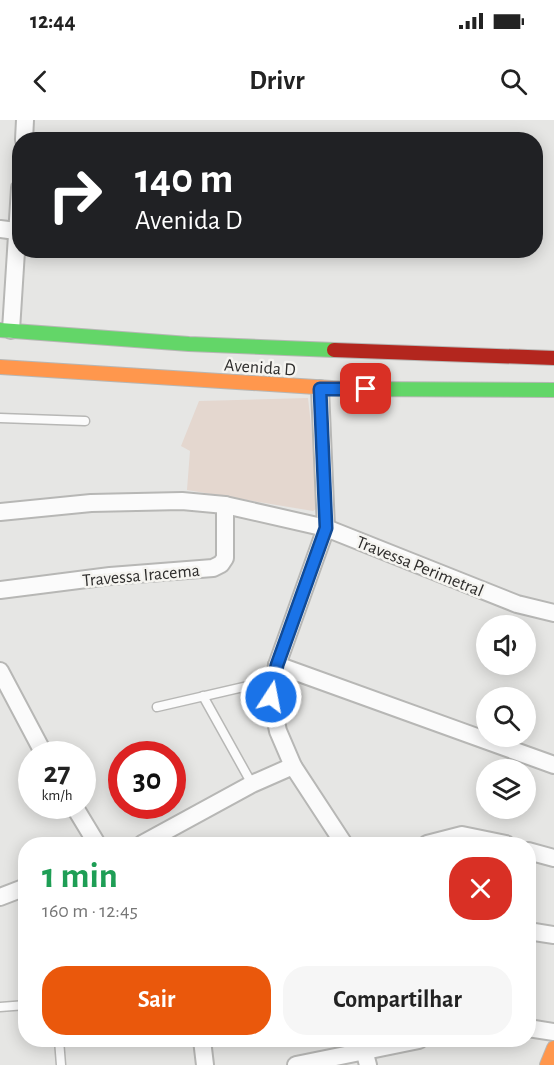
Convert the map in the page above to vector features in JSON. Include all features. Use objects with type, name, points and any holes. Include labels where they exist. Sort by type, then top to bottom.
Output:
[{"type":"street","points":[[5,330],[8,230]]},
{"type":"street","name":"Avenida D","points":[[5,330],[189,344],[554,358]]},
{"type":"street","points":[[140,378],[147,373],[213,375],[219,371],[219,364],[208,352],[189,344]]},
{"type":"street","name":"Avenida D","points":[[0,367],[320,389],[554,390]]},
{"type":"street","points":[[320,389],[326,528],[276,673],[271,697],[278,731],[293,766],[339,837]]},
{"type":"street","name":"Travessa Perimetral","points":[[0,512],[91,503],[182,501],[225,505],[326,528],[517,604],[554,613]]},
{"type":"street","name":"Travessa Iracema","points":[[0,590],[110,576],[213,568],[221,564],[225,558],[225,505]]},
{"type":"street","points":[[0,671],[37,741]]},
{"type":"street","points":[[276,673],[554,765]]},
{"type":"street","points":[[155,837],[252,784],[293,766]]},
{"type":"street","points":[[82,819],[93,837]]},
{"type":"street","points":[[454,837],[462,835],[472,837]]},
{"type":"street","points":[[536,853],[554,858]]},
{"type":"street","points":[[0,897],[18,890]]},
{"type":"street","points":[[536,932],[554,935]]},
{"type":"street","points":[[536,1029],[554,1032]]},
{"type":"street","points":[[203,1047],[205,1065]]},
{"type":"street","points":[[296,1065],[366,1057],[397,1047]]},
{"type":"street","points":[[547,1065],[554,1048]]},
{"type":"lane","points":[[0,418],[85,421]]},
{"type":"lane","points":[[157,707],[203,696],[276,673]]},
{"type":"lane","points":[[203,696],[252,784]]},
{"type":"lane","points":[[0,1007],[18,1006]]},
{"type":"lane","points":[[60,1047],[61,1065]]},
{"type":"shaded area","points":[[308,398],[320,506],[313,511],[187,490],[190,451],[181,446],[199,401]]},
{"type":"traffic: fast","points":[[0,330],[189,344],[334,350]]},
{"type":"traffic: fast","points":[[347,389],[554,390]]},
{"type":"traffic: slow","points":[[0,367],[347,389]]},
{"type":"traffic: slow","points":[[547,1065],[554,1048]]},
{"type":"traffic: jam","points":[[334,350],[554,358]]},
{"type":"route","points":[[271,697],[277,665],[326,528],[320,389],[366,389]]}]
